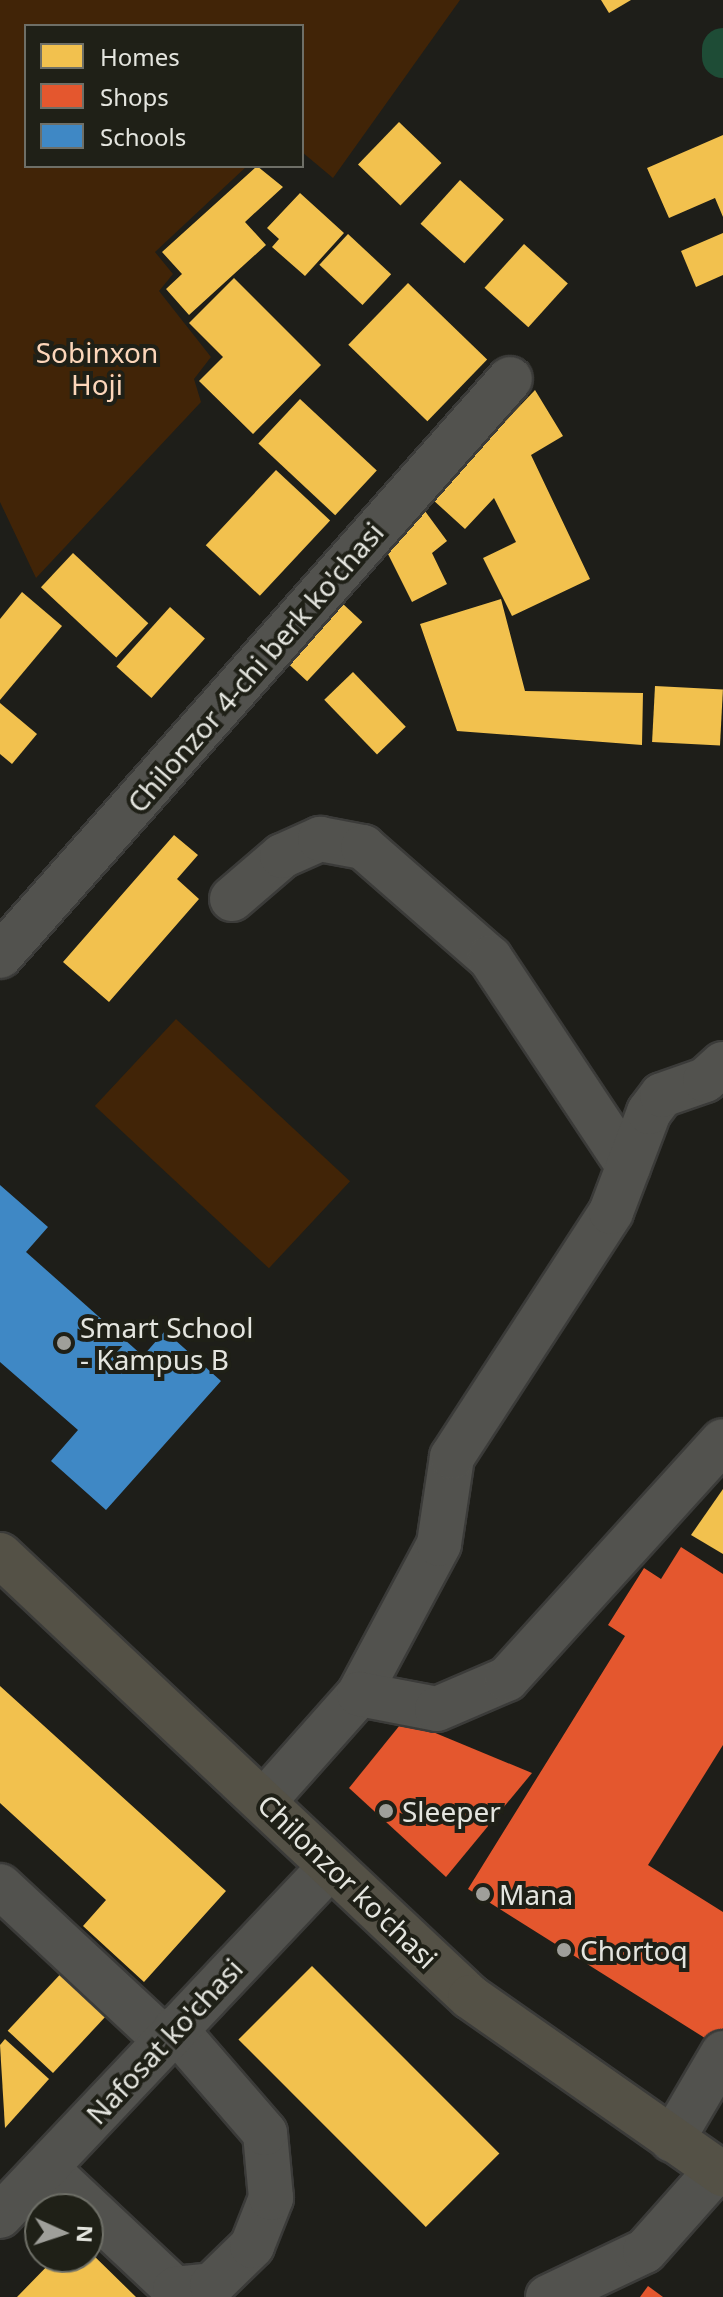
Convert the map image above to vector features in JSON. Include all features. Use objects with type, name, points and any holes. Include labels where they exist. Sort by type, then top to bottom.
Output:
[{"type":"main road","name":"Chilonzor ko'chasi","points":[[0,1555],[265,1800],[330,1867],[470,1997],[720,2172]]},
{"type":"street","name":"Chilonzor 4-chi berk ko'chasi","points":[[0,956],[510,379]]},
{"type":"street","points":[[232,899],[282,856],[320,839],[363,847],[490,958],[628,1166]]},
{"type":"street","points":[[265,1800],[359,1694],[439,1544],[452,1457],[469,1424],[562,1294],[611,1212],[628,1166],[662,1095],[705,1080],[723,1064]]},
{"type":"street","points":[[359,1694],[437,1709],[507,1679],[723,1441]]},
{"type":"street","name":"Nafosat ko'chasi","points":[[1,2213],[330,1867]]},
{"type":"street","points":[[0,1886],[170,2034],[265,2133],[271,2198],[252,2246],[212,2285],[175,2289],[46,2168]]},
{"type":"street","points":[[672,2140],[723,2053]]},
{"type":"street","points":[[548,2297],[645,2251],[720,2172]]},
{"type":"green space","name":"Sobinxon Hoji","points":[[0,0],[460,0],[333,178],[304,154],[304,24],[24,24],[24,168],[245,168],[155,252],[173,274],[159,291],[211,357],[194,379],[201,402],[36,578],[0,502]]},
{"type":"green space","points":[[176,1019],[350,1181],[269,1268],[95,1106]]},
{"type":"building: Homes","points":[[601,0],[631,0],[609,13]]},
{"type":"building: Homes","points":[[399,122],[441,163],[400,205],[358,164]]},
{"type":"building: Homes","points":[[723,135],[723,217],[715,198],[669,218],[647,168]]},
{"type":"building: Homes","points":[[255,168],[259,168],[283,187],[245,222],[266,245],[189,315],[166,289],[182,274],[162,252]]},
{"type":"building: Homes","points":[[460,180],[504,219],[464,263],[421,224]]},
{"type":"building: Homes","points":[[300,193],[344,233],[305,276],[272,247],[279,239],[267,228]]},
{"type":"building: Homes","points":[[723,233],[723,275],[696,287],[681,251]]},
{"type":"building: Homes","points":[[348,234],[391,274],[363,305],[319,265]]},
{"type":"building: Homes","points":[[524,244],[568,283],[528,327],[485,288]]},
{"type":"building: Homes","points":[[234,278],[321,365],[253,434],[199,381],[223,357],[189,323]]},
{"type":"building: Homes","points":[[408,283],[487,359],[427,421],[348,345]]},
{"type":"building: Homes","points":[[535,390],[563,436],[531,455],[590,579],[512,616],[483,558],[516,542],[494,498],[465,529],[432,499]]},
{"type":"building: Homes","points":[[300,399],[377,471],[335,515],[258,444]]},
{"type":"building: Homes","points":[[276,470],[330,520],[260,596],[206,545]]},
{"type":"building: Homes","points":[[422,507],[447,541],[432,553],[447,584],[412,602],[381,540]]},
{"type":"building: Homes","points":[[73,553],[148,623],[116,658],[41,587]]},
{"type":"building: Homes","points":[[328,590],[362,622],[307,681],[273,649]]},
{"type":"building: Homes","points":[[22,592],[62,626],[0,700],[0,619]]},
{"type":"building: Homes","points":[[501,599],[525,691],[643,693],[642,745],[457,731],[420,624]]},
{"type":"building: Homes","points":[[170,607],[205,638],[151,698],[116,666]]},
{"type":"building: Homes","points":[[353,672],[406,727],[377,754],[324,700]]},
{"type":"building: Homes","points":[[655,686],[723,690],[720,745],[652,742]]},
{"type":"building: Homes","points":[[0,703],[37,734],[12,764],[0,754]]},
{"type":"building: Homes","points":[[174,835],[198,855],[177,879],[199,899],[109,1002],[63,962]]},
{"type":"building: Homes","points":[[723,1489],[723,1554],[691,1535]]},
{"type":"building: Homes","points":[[0,1686],[226,1891],[144,1982],[83,1926],[106,1900],[0,1803]]},
{"type":"building: Homes","points":[[312,1966],[499,2153],[426,2227],[238,2040]]},
{"type":"building: Homes","points":[[67,1967],[112,2009],[53,2073],[8,2031]]},
{"type":"building: Homes","points":[[5,2039],[49,2079],[5,2128],[0,2045]]},
{"type":"building: Homes","points":[[104,2266],[136,2297],[17,2297],[40,2273],[104,2273]]},
{"type":"building: Shops","points":[[681,1547],[723,1574],[723,1745],[648,1865],[723,1912],[723,2033],[716,2045],[468,1889],[625,1636],[608,1625],[644,1568],[661,1579]]},
{"type":"building: Shops","points":[[404,1720],[532,1773],[446,1877],[349,1788]]},
{"type":"building: Shops","points":[[648,2286],[663,2297],[640,2297]]},
{"type":"building: Schools","name":"Smart School - Kampus B","points":[[0,1185],[48,1227],[26,1252],[143,1356],[165,1331],[221,1381],[106,1510],[51,1461],[78,1430],[0,1362]]},
{"type":"waterway","points":[[723,49],[723,57]]},
{"type":"place","name":"Smart School - Kampus B","points":[[64,1343]]},
{"type":"place","name":"Sleeper","points":[[386,1811]]},
{"type":"place","name":"Mana","points":[[483,1894]]},
{"type":"place","name":"Chortoq","points":[[564,1950]]}]
